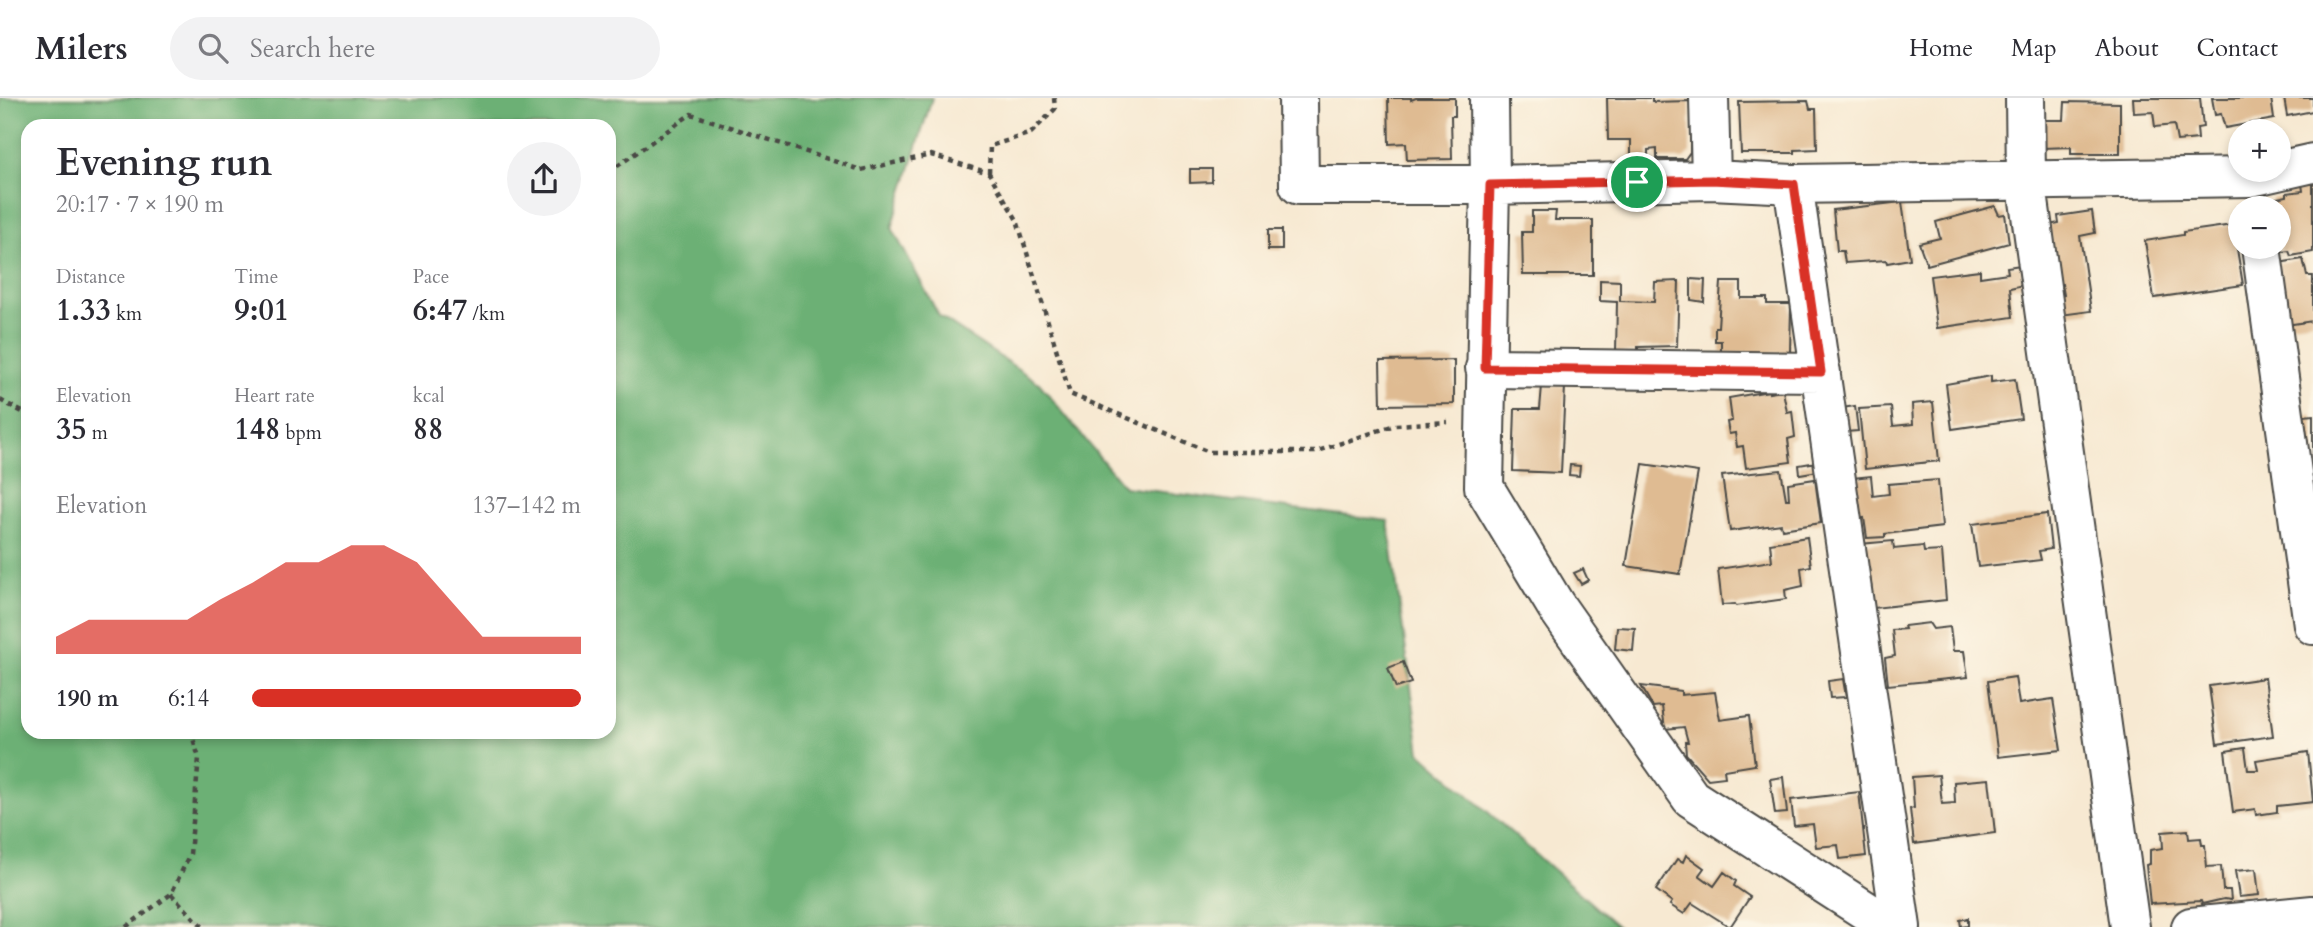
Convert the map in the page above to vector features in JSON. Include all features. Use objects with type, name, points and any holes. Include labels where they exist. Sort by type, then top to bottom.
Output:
[{"type":"street","points":[[1298,98],[1299,185],[1490,185],[1711,180],[1794,184],[2026,179],[2253,193],[2313,163]]},
{"type":"street","points":[[1489,98],[1490,185],[1484,487],[1556,606],[1690,798],[1891,927]]},
{"type":"street","points":[[1709,98],[1711,180]]},
{"type":"street","points":[[2025,98],[2026,179],[2130,927]]},
{"type":"street","points":[[1794,184],[1901,927]]},
{"type":"street","points":[[2263,259],[2304,498],[2313,625]]},
{"type":"street","points":[[1485,368],[1821,372]]},
{"type":"street","points":[[2191,927],[2313,915]]},
{"type":"path","points":[[1054,98],[1055,109],[1031,133],[990,146],[989,173],[1017,220],[1070,394],[1209,452],[1315,452],[1395,425],[1484,420]]},
{"type":"path","points":[[616,167],[691,114],[861,170],[930,155],[989,173]]},
{"type":"path","points":[[0,400],[21,411]]},
{"type":"path","points":[[126,927],[171,894],[190,854],[199,758],[193,739]]},
{"type":"path","points":[[171,894],[203,927]]},
{"type":"green space","points":[[0,98],[932,98],[892,228],[939,316],[1039,383],[1124,487],[1388,521],[1420,752],[1618,927],[0,927]]},
{"type":"building","points":[[1388,98],[1455,98],[1455,116],[1451,116],[1452,159],[1407,160],[1406,143],[1389,144]]},
{"type":"building","points":[[1607,98],[1652,98],[1652,102],[1690,101],[1690,152],[1685,159],[1657,159],[1657,149],[1648,150],[1648,159],[1631,160],[1631,140],[1608,140]]},
{"type":"building","points":[[2133,98],[2200,98],[2203,127],[2197,128],[2198,139],[2177,141],[2174,125],[2155,127],[2153,112],[2134,113]]},
{"type":"building","points":[[2212,98],[2271,98],[2274,119],[2228,119],[2228,127],[2225,128],[2221,114],[2215,115]]},
{"type":"building","points":[[2284,98],[2313,98],[2313,111],[2287,116]]},
{"type":"building","points":[[1808,101],[1810,109],[1816,109],[1817,149],[1795,150],[1795,153],[1741,153],[1739,102]]},
{"type":"building","points":[[2065,102],[2120,103],[2120,154],[2071,154],[2071,147],[2042,148],[2042,120],[2064,120]]},
{"type":"building","points":[[1190,169],[1212,169],[1212,182],[1190,183]]},
{"type":"building","points":[[2313,183],[2313,252],[2291,256],[2291,196],[2287,196],[2287,193],[2303,191],[2302,184]]},
{"type":"building","points":[[1902,202],[1910,259],[1887,263],[1886,260],[1845,263],[1843,251],[1837,251],[1833,210]]},
{"type":"building","points":[[1995,206],[1999,215],[2005,214],[2009,243],[1927,265],[1919,243],[1940,238],[1936,222]]},
{"type":"building","points":[[1532,211],[1556,211],[1555,220],[1593,220],[1593,275],[1523,275],[1522,232],[1532,232]]},
{"type":"building","points":[[2092,211],[2095,233],[2080,236],[2091,311],[2061,315],[2058,297],[2064,295],[2062,284],[2058,284],[2049,225],[2059,223],[2058,216]]},
{"type":"building","points":[[2228,226],[2228,259],[2239,259],[2243,285],[2154,298],[2145,241],[2183,235],[2183,232]]},
{"type":"building","points":[[1268,230],[1282,230],[1282,250],[1268,250]]},
{"type":"building","points":[[2303,259],[2307,276],[2313,276],[2313,321],[2286,325],[2278,263]]},
{"type":"building","points":[[2021,265],[2023,285],[2010,288],[2013,317],[1937,328],[1930,276],[1980,270],[1980,277],[2008,273],[2007,267]]},
{"type":"building","points":[[1691,279],[1705,280],[1704,302],[1691,300]]},
{"type":"building","points":[[1600,280],[1620,281],[1620,301],[1654,302],[1655,282],[1679,281],[1677,346],[1638,347],[1638,352],[1616,353],[1617,302],[1600,301]]},
{"type":"building","points":[[1721,282],[1741,282],[1741,298],[1767,298],[1767,304],[1791,304],[1790,353],[1721,353],[1721,341],[1715,341],[1715,327],[1718,327]]},
{"type":"building","points":[[1454,360],[1454,404],[1381,405],[1380,361]]},
{"type":"building","points":[[1991,376],[1991,382],[2015,379],[2021,419],[1952,429],[1946,384]]},
{"type":"building","points":[[1542,386],[1565,386],[1561,473],[1513,471],[1515,409],[1540,409]]},
{"type":"building","points":[[1783,391],[1787,412],[1792,411],[1795,437],[1788,439],[1791,462],[1746,468],[1743,446],[1737,447],[1735,433],[1729,434],[1727,422],[1732,421],[1729,398]]},
{"type":"building","points":[[1933,402],[1939,461],[1865,469],[1859,409],[1891,407],[1893,426],[1913,424],[1912,404]]},
{"type":"building","points":[[1855,406],[1858,431],[1845,432],[1842,408]]},
{"type":"building","points":[[2313,415],[2313,469],[2311,469],[2304,416]]},
{"type":"building","points":[[1817,462],[1818,471],[1800,474],[1799,465]]},
{"type":"building","points":[[1643,464],[1698,472],[1680,574],[1626,566]]},
{"type":"building","points":[[1570,465],[1580,466],[1579,476],[1569,475]]},
{"type":"building","points":[[1781,470],[1786,499],[1789,499],[1788,483],[1815,479],[1821,523],[1782,529],[1781,524],[1730,531],[1722,476]]},
{"type":"building","points":[[1871,476],[1873,496],[1889,494],[1888,484],[1938,480],[1942,527],[1867,538],[1864,518],[1857,519],[1853,478]]},
{"type":"building","points":[[2047,514],[2051,549],[2039,551],[2041,560],[1978,567],[1972,524]]},
{"type":"building","points":[[1807,537],[1811,566],[1801,568],[1803,586],[1785,590],[1786,599],[1736,606],[1722,605],[1718,569],[1772,561],[1770,543]]},
{"type":"building","points":[[1893,541],[1894,549],[1923,546],[1924,552],[1942,551],[1946,600],[1874,608],[1869,568],[1864,568],[1860,544]]},
{"type":"building","points":[[1583,569],[1588,580],[1581,584],[1574,573]]},
{"type":"building","points":[[1929,623],[1933,629],[1950,627],[1953,651],[1964,651],[1968,677],[1888,685],[1885,658],[1895,656],[1892,630]]},
{"type":"building","points":[[1617,627],[1635,628],[1633,651],[1615,649]]},
{"type":"building","points":[[1403,662],[1411,683],[1396,688],[1388,668]]},
{"type":"building","points":[[2015,677],[2019,704],[2053,699],[2061,750],[1998,757],[1988,681]]},
{"type":"building","points":[[2265,678],[2273,736],[2217,744],[2209,686]]},
{"type":"building","points":[[1843,679],[1846,697],[1830,698],[1828,681]]},
{"type":"building","points":[[1641,686],[1681,691],[1681,695],[1715,692],[1720,720],[1749,716],[1755,765],[1724,770],[1725,777],[1708,779],[1686,754],[1685,742],[1688,742],[1684,727],[1665,729],[1662,706],[1653,707]]},
{"type":"building","points":[[2245,748],[2248,770],[2258,770],[2256,760],[2308,752],[2313,802],[2277,806],[2277,812],[2256,815],[2255,809],[2233,812],[2225,751]]},
{"type":"building","points":[[1939,775],[1942,804],[1955,803],[1954,782],[1989,779],[1995,833],[1914,844],[1910,809],[1914,808],[1912,777]]},
{"type":"building","points":[[1783,777],[1787,813],[1775,814],[1770,779]]},
{"type":"building","points":[[1859,792],[1866,856],[1840,859],[1838,845],[1816,847],[1813,824],[1794,826],[1791,800]]},
{"type":"building","points":[[2188,830],[2189,839],[2201,838],[2202,845],[2205,845],[2207,867],[2221,866],[2223,890],[2230,890],[2231,900],[2202,904],[2201,901],[2150,904],[2146,865],[2150,864],[2150,850],[2163,848],[2162,832]]},
{"type":"building","points":[[1686,855],[1704,868],[1699,875],[1714,886],[1724,872],[1736,881],[1734,886],[1750,897],[1730,927],[1692,903],[1684,914],[1670,905],[1672,902],[1656,890],[1677,859],[1683,862]]},
{"type":"building","points":[[2256,869],[2259,895],[2239,897],[2235,871]]},
{"type":"building","points":[[1968,918],[1968,926],[1961,927],[1960,920]]},
{"type":"route","points":[[1711,180],[1794,184],[1821,372],[1485,368],[1490,185],[1637,182],[1711,180]]}]
